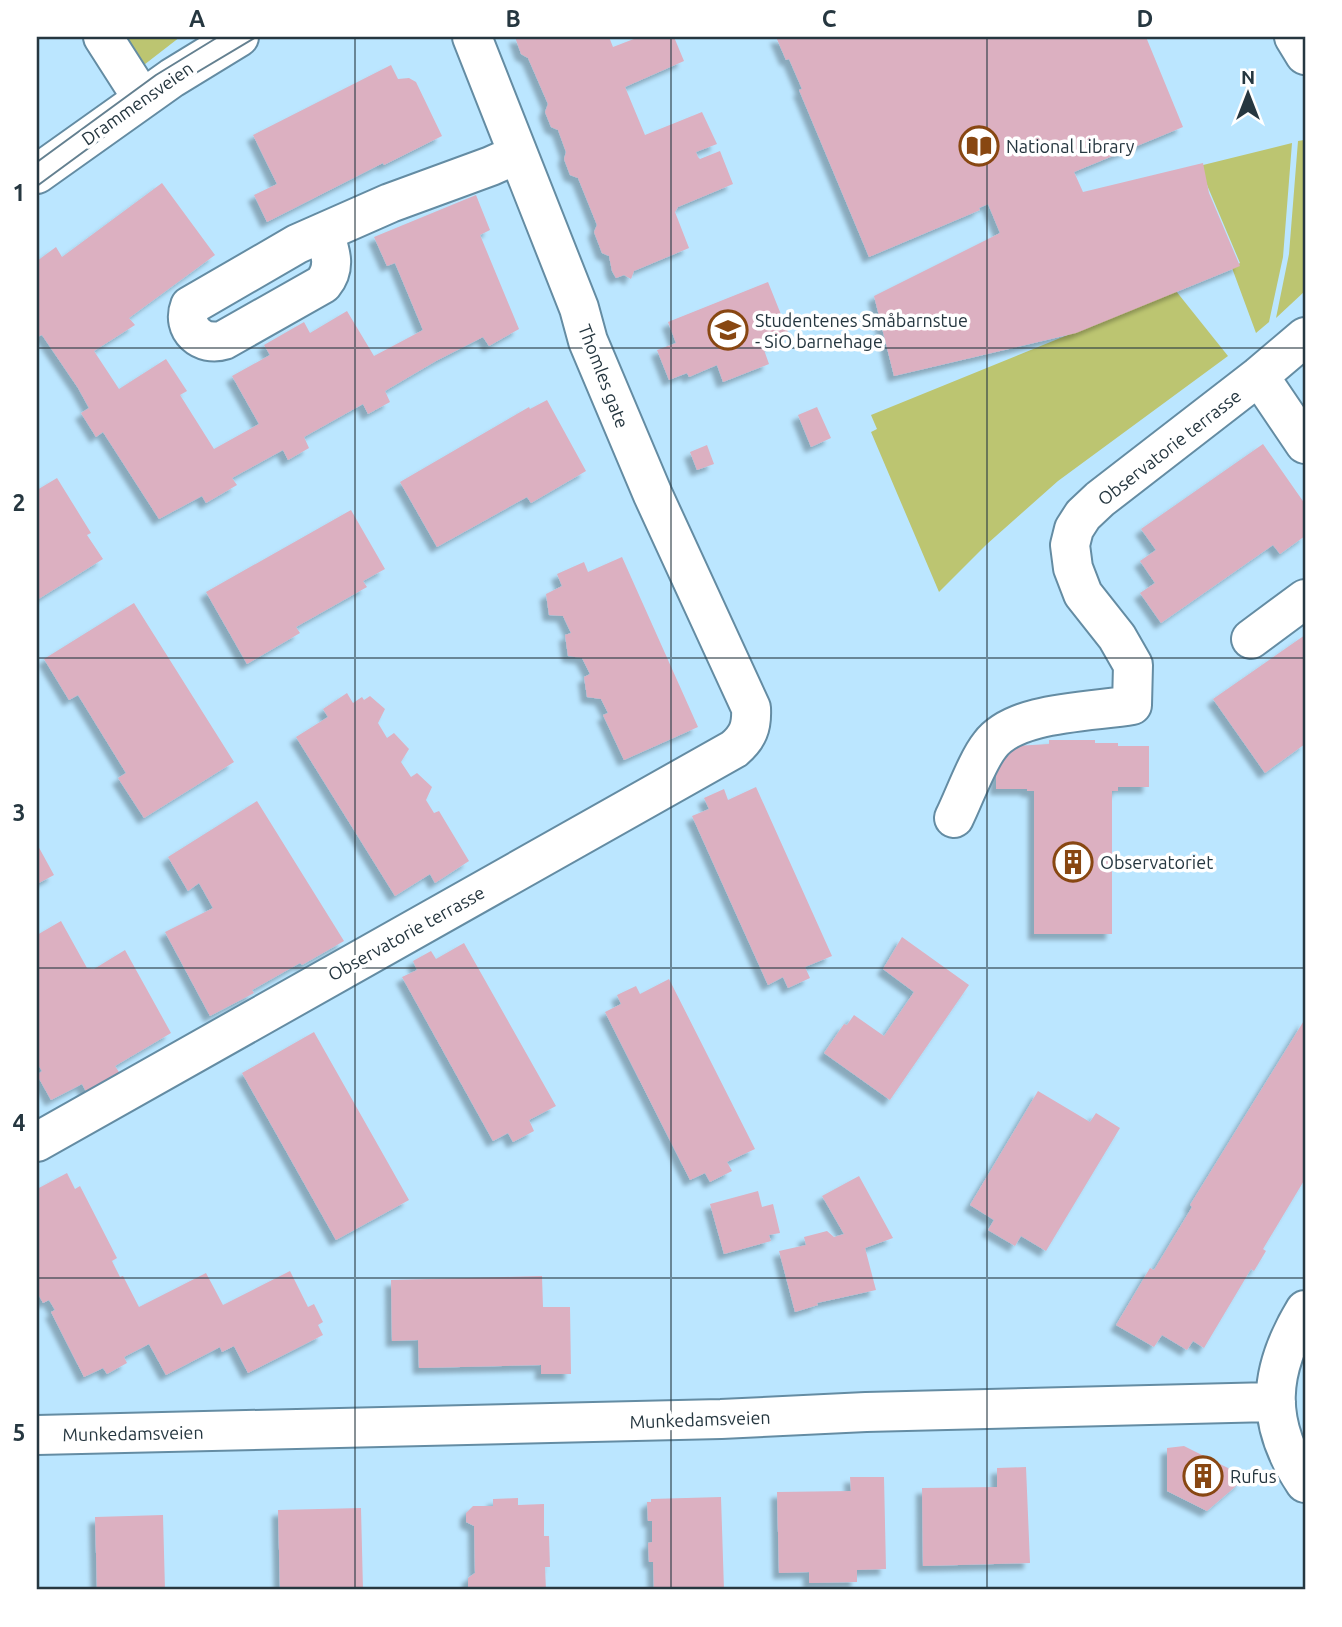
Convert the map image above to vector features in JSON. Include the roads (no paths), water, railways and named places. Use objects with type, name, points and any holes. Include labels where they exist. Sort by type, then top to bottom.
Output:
[{"type":"street","points":[[103,37],[142,98]]},
{"type":"street","name":"Drammensveien","points":[[37,174],[142,98],[239,37]]},
{"type":"street","name":"Thomles gate","points":[[472,37],[579,307],[588,341],[653,495],[751,708]]},
{"type":"street","points":[[1294,37],[1305,55]]},
{"type":"street","points":[[324,232],[390,202],[518,154]]},
{"type":"street","name":"Observatorie terrasse","points":[[954,818],[989,746],[1003,732],[1037,719],[1132,705],[1133,665],[1118,637],[1083,594],[1073,568],[1070,545],[1074,529],[1083,515],[1100,499],[1305,337]]},
{"type":"street","points":[[1259,376],[1305,444]]},
{"type":"street","points":[[1251,639],[1305,599]]},
{"type":"street","name":"Observatorie terrasse","points":[[37,1142],[734,749],[746,739],[752,722],[751,708]]},
{"type":"street","points":[[1305,1310],[1283,1350],[1277,1374],[1276,1402],[1280,1432],[1305,1483]]},
{"type":"street","name":"Munkedamsveien","points":[[37,1435],[708,1420],[909,1411],[1276,1402]]},
{"type":"tram line","points":[[37,162],[156,75],[218,37]]},
{"type":"tram line","points":[[37,186],[169,89],[256,37]]},
{"type":"place","name":"National Library","points":[[979,146]]},
{"type":"place","name":"Studentenes Småbarnstue - SiO barnehage","points":[[728,330]]},
{"type":"place","name":"Observatoriet","points":[[1073,862]]},
{"type":"place","name":"Rufus","points":[[1203,1476]]}]
